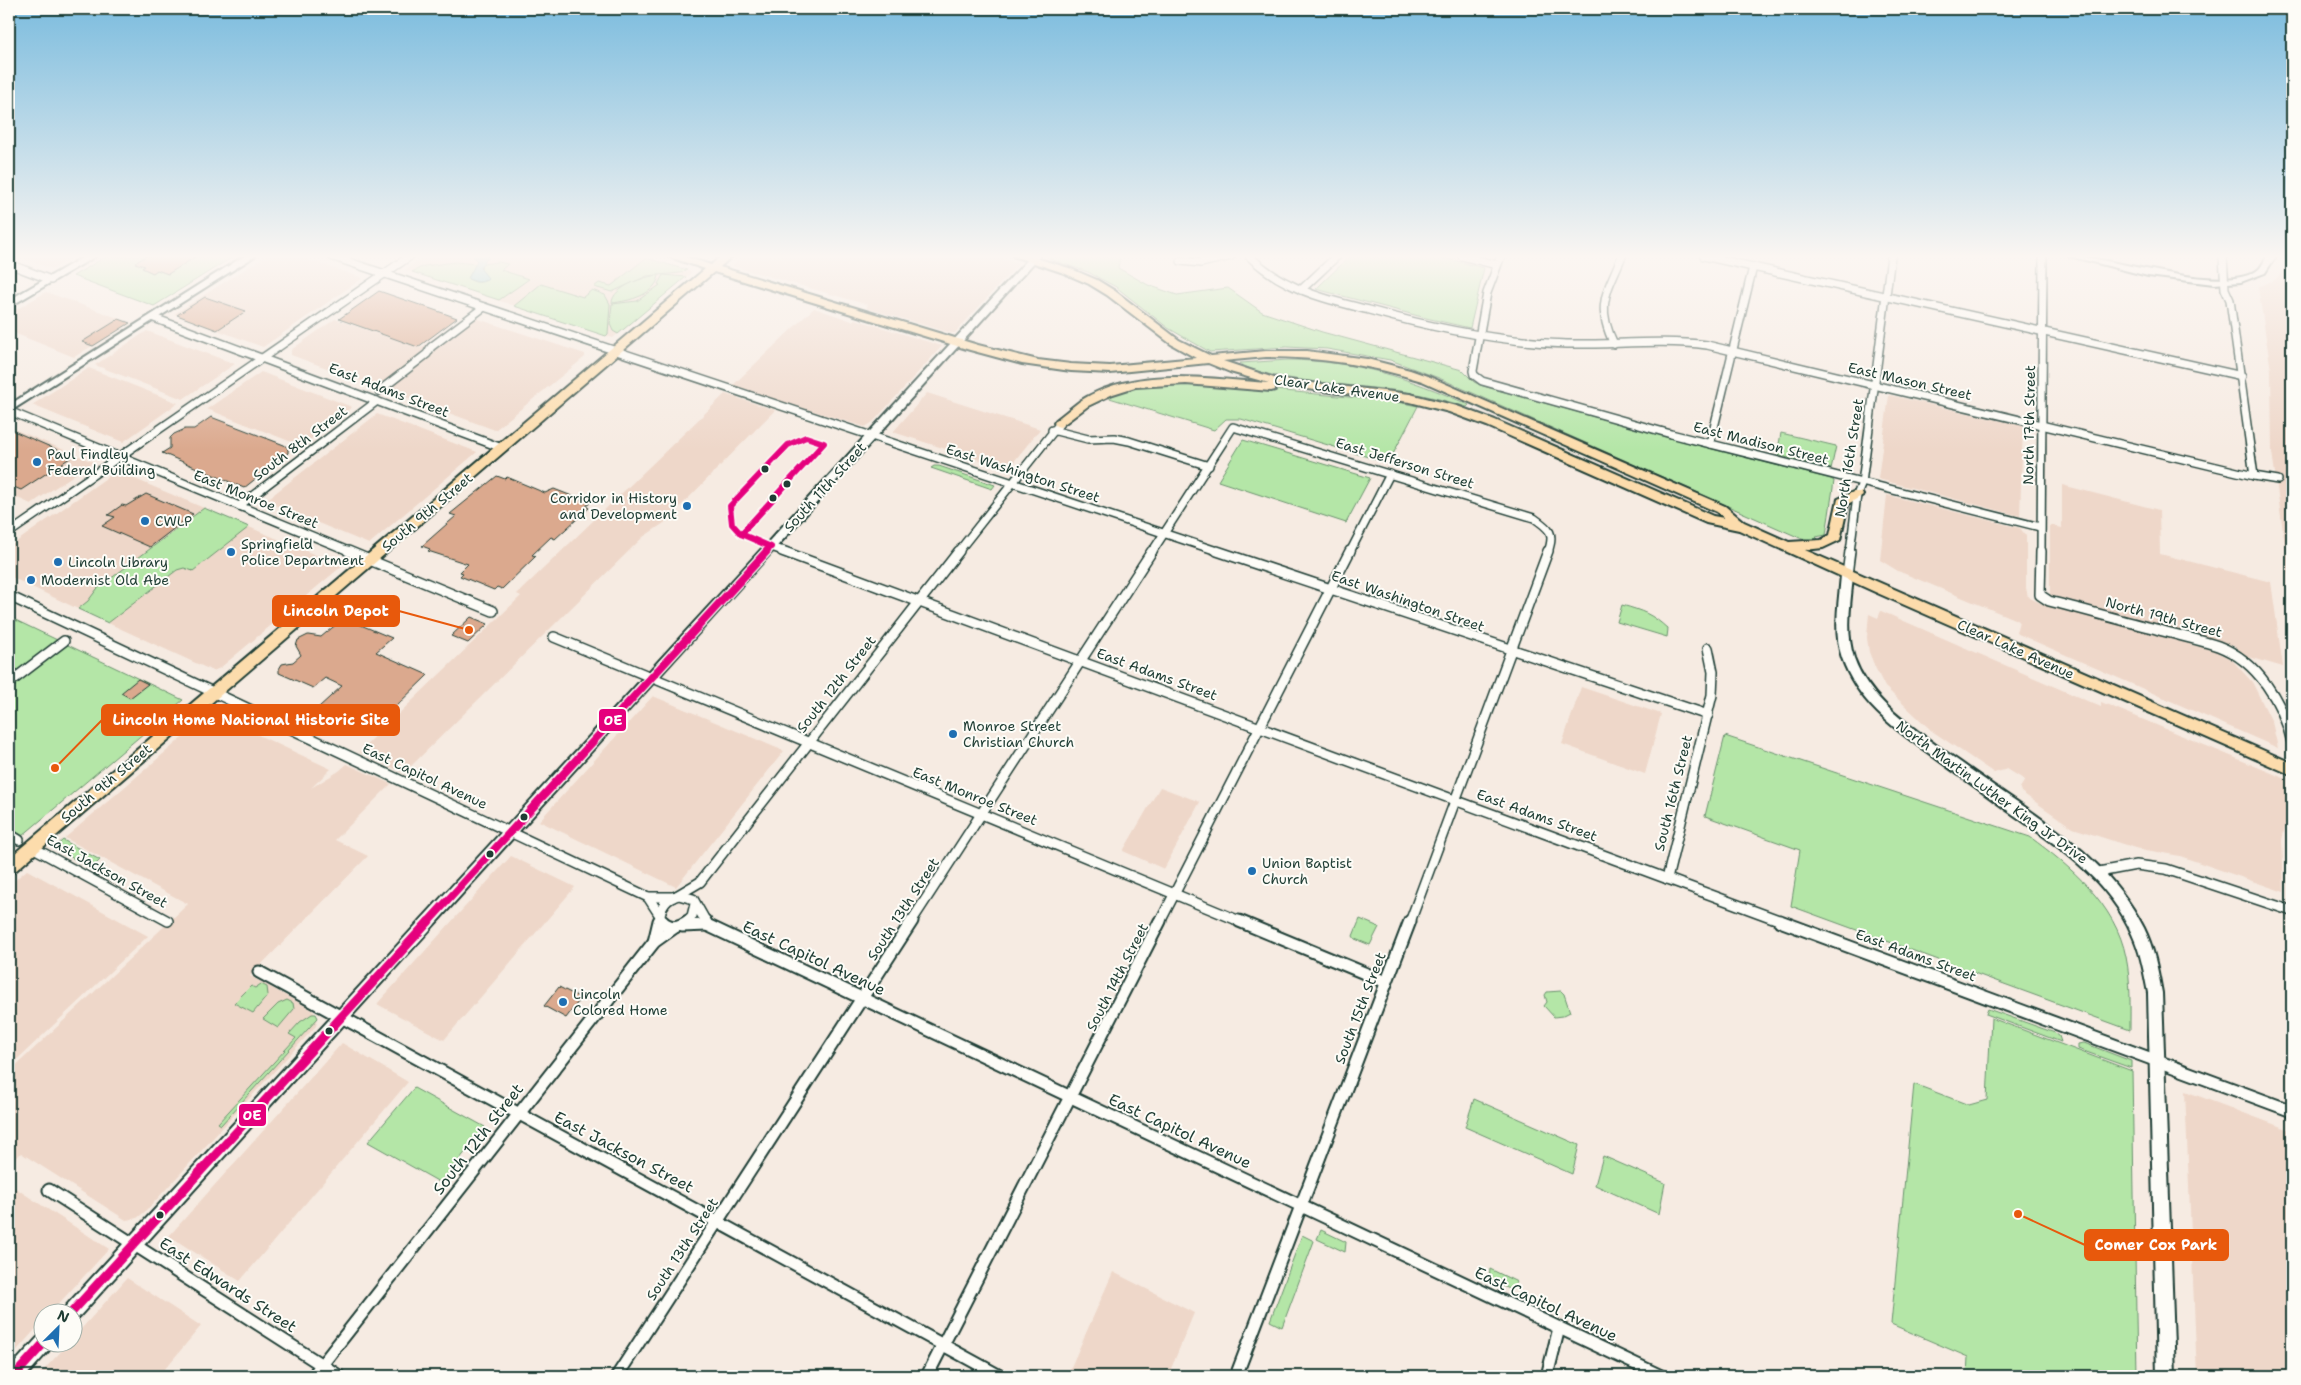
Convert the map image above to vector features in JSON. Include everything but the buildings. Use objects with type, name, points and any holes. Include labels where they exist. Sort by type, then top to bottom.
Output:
[{"type":"main road","name":"South 9th Street","points":[[9,867],[25,843],[214,692],[651,321]]},
{"type":"main road","points":[[885,321],[1003,356],[1047,366],[1090,369],[1209,359]]},
{"type":"main road","points":[[1146,321],[1164,335],[1209,359]]},
{"type":"main road","points":[[1150,365],[1165,350],[1164,335]]},
{"type":"main road","name":"Clear Lake Avenue","points":[[1209,359],[1265,354],[1311,354],[1348,358],[1426,379],[1721,509],[1742,526],[1847,575],[2292,769]]},
{"type":"main road","name":"Clear Lake Avenue","points":[[1209,359],[1234,370],[1277,382],[1410,398],[1470,414],[1710,520],[1742,526]]},
{"type":"main road","points":[[1056,427],[1078,407],[1092,398],[1113,389],[1146,381],[1186,379],[1267,387],[1344,390]]},
{"type":"main road","points":[[1787,547],[1811,546],[1833,540],[1836,537],[1842,502],[1859,489]]},
{"type":"street","points":[[9,410],[150,321]]},
{"type":"street","name":"East Adams Street","points":[[161,321],[502,448]]},
{"type":"street","points":[[9,533],[317,321]]},
{"type":"street","points":[[379,392],[427,354],[431,347],[466,321]]},
{"type":"street","name":"East Washington Street","points":[[525,321],[1708,715]]},
{"type":"street","name":"South 11th Street","points":[[81,1302],[978,321]]},
{"type":"street","name":"East Mason Street","points":[[1408,321],[1480,336],[1554,344],[1683,342],[1732,351],[2254,476],[2278,480]]},
{"type":"street","points":[[1480,336],[1483,321]]},
{"type":"street","points":[[1604,321],[1605,326],[1614,344]]},
{"type":"street","points":[[1710,444],[1740,321]]},
{"type":"street","name":"North 16th Street","points":[[1847,575],[1883,321]]},
{"type":"street","points":[[1994,321],[2242,376]]},
{"type":"street","name":"North 17th Street","points":[[2040,595],[2044,321]]},
{"type":"street","points":[[2233,321],[2254,476]]},
{"type":"street","name":"East Madison Street","points":[[1480,336],[1473,371],[1478,378],[1488,384],[1710,444],[1859,489],[2040,527]]},
{"type":"street","name":"South 8th Street","points":[[239,506],[378,401]]},
{"type":"street","name":"East Monroe Street","points":[[9,410],[493,611]]},
{"type":"street","points":[[1056,427],[1088,439],[1114,438],[1129,440],[1209,466]]},
{"type":"street","name":"South 12th Street","points":[[676,896],[700,882],[1056,427]]},
{"type":"street","name":"South 13th Street","points":[[617,1376],[1233,427]]},
{"type":"street","name":"East Jefferson Street","points":[[1233,427],[1534,518],[1549,529],[1551,544]]},
{"type":"street","name":"South 14th Street","points":[[927,1376],[1390,474]]},
{"type":"street","name":"South 15th Street","points":[[1236,1376],[1551,544]]},
{"type":"street","name":"East Adams Street","points":[[771,547],[2292,1110]]},
{"type":"street","name":"North Martin Luther King Jr Drive","points":[[1847,575],[1844,622],[1845,648],[1854,673],[1867,692],[1899,726],[2049,831],[2099,872],[2134,920],[2147,948],[2155,993],[2166,1376]]},
{"type":"street","name":"North 19th Street","points":[[2040,595],[2049,601],[2227,649],[2248,664],[2258,675],[2272,694],[2287,722],[2292,737]]},
{"type":"street","name":"East Capitol Avenue","points":[[9,596],[648,897]]},
{"type":"street","name":"East Monroe Street","points":[[554,637],[1386,982]]},
{"type":"street","points":[[9,683],[64,641]]},
{"type":"street","points":[[1708,648],[1714,684],[1708,715]]},
{"type":"street","name":"South 16th Street","points":[[1667,879],[1708,715]]},
{"type":"street","name":"East Jackson Street","points":[[9,834],[168,921]]},
{"type":"street","points":[[2099,872],[2136,865],[2166,869],[2292,911]]},
{"type":"street","points":[[677,927],[685,924],[694,915],[700,882]]},
{"type":"street","points":[[654,942],[663,904],[676,896]]},
{"type":"street","points":[[676,896],[689,896],[695,902],[707,925],[667,926],[648,897],[676,896]]},
{"type":"street","name":"East Capitol Avenue","points":[[707,925],[1661,1376]]},
{"type":"street","name":"South 12th Street","points":[[313,1376],[654,942],[677,927]]},
{"type":"street","name":"East Jackson Street","points":[[259,972],[1000,1376]]},
{"type":"street","name":"East Edwards Street","points":[[49,1190],[339,1376]]},
{"type":"street","points":[[1547,1376],[1559,1328]]},
{"type":"street","points":[[14,1376],[36,1352]]},
{"type":"shaded area","points":[[9,321],[125,321],[130,323],[74,357],[9,331]]},
{"type":"shaded area","points":[[192,321],[301,321],[263,347]]},
{"type":"shaded area","points":[[333,321],[340,321],[421,348],[458,321],[483,321],[585,354],[585,357],[495,430],[291,355],[291,350]]},
{"type":"shaded area","points":[[560,321],[634,321],[613,338]]},
{"type":"shaded area","points":[[801,321],[860,321],[942,346],[873,422],[865,427],[732,386]]},
{"type":"shaded area","points":[[909,321],[966,321],[955,333]]},
{"type":"shaded area","points":[[2263,321],[2292,321],[2292,575],[2289,574],[2272,452],[2271,370]]},
{"type":"shaded area","points":[[147,331],[235,364],[183,399],[95,365]]},
{"type":"shaded area","points":[[89,368],[178,403],[123,442],[32,405]]},
{"type":"shaded area","points":[[261,372],[352,407],[302,446],[207,409]]},
{"type":"shaded area","points":[[927,393],[1040,429],[1008,469],[893,432]]},
{"type":"shaded area","points":[[725,394],[775,410],[664,523],[643,537],[404,773],[359,752],[521,596],[517,594]]},
{"type":"shaded area","points":[[1889,395],[2023,426],[2020,516],[1878,479]]},
{"type":"shaded area","points":[[377,414],[477,452],[369,544],[265,501]]},
{"type":"shaded area","name":"Paul Findley Federal Building","points":[[9,427],[93,462],[31,504],[9,494]]},
{"type":"shaded area","points":[[116,471],[204,508],[97,589],[88,601],[78,609],[9,576],[9,547]]},
{"type":"shaded area","points":[[2062,485],[2159,510],[2160,554],[2271,582],[2283,667],[2246,656],[2234,646],[2050,595],[2050,525],[2062,528]]},
{"type":"shaded area","points":[[1887,495],[2020,528],[2026,536],[2026,588],[2028,597],[2040,603],[2215,651],[2232,660],[2252,682],[2272,722],[2278,748],[2016,633],[2019,621],[1898,571],[1880,560]]},
{"type":"shaded area","points":[[249,527],[342,566],[220,668],[213,671],[108,623],[177,570],[184,568],[193,571]]},
{"type":"shaded area","points":[[1881,611],[2101,707],[2101,702],[2286,779],[2289,810],[2282,840],[2284,892],[2180,856],[2135,848],[2073,828],[2021,792],[2020,788],[2025,780],[2007,769],[1994,773],[1932,731],[1885,687],[1875,667],[1869,652],[1867,638],[1869,614],[1878,618]]},
{"type":"shaded area","points":[[1581,687],[1661,714],[1645,774],[1562,744]]},
{"type":"shaded area","points":[[653,696],[784,751],[676,887],[539,821]]},
{"type":"shaded area","points":[[211,713],[331,769],[311,788],[347,764],[391,784],[335,840],[368,856],[250,976],[312,1010],[318,1017],[316,1026],[146,1211],[137,1218],[126,1220],[21,1153],[9,1165],[9,1072],[188,904],[65,838]]},
{"type":"shaded area","points":[[1160,787],[1200,802],[1164,869],[1123,851]]},
{"type":"shaded area","points":[[511,856],[575,887],[444,1040],[377,1004]]},
{"type":"shaded area","points":[[27,870],[148,936],[9,1067],[9,885]]},
{"type":"shaded area","points":[[342,1043],[408,1082],[240,1281],[169,1236]]},
{"type":"shaded area","points":[[2185,1091],[2292,1131],[2292,1376],[2197,1376]]},
{"type":"shaded area","points":[[9,1184],[109,1249],[60,1302],[32,1302],[32,1333],[9,1359]]},
{"type":"shaded area","points":[[1113,1272],[1194,1313],[1168,1376],[1067,1376]]},
{"type":"shaded area","points":[[127,1278],[201,1326],[159,1376],[38,1376],[61,1352],[82,1352],[82,1328]]},
{"type":"green space","points":[[559,321],[609,321],[608,334],[606,336]]},
{"type":"green space","points":[[610,321],[634,321],[618,334],[613,331]]},
{"type":"green space","points":[[1159,321],[1288,321],[1322,332],[1462,370],[1474,382],[1483,386],[1693,444],[1831,479],[1834,481],[1826,535],[1816,537],[1819,540],[1800,538],[1439,378],[1390,360],[1327,349],[1286,347],[1210,352]]},
{"type":"green space","points":[[1438,321],[1472,321],[1470,328]]},
{"type":"green space","points":[[1288,360],[1313,361],[1381,372],[1424,386],[1469,405],[1467,407],[1408,392],[1315,382],[1269,374],[1251,369],[1240,363]]},
{"type":"green space","points":[[1156,382],[1210,384],[1391,401],[1418,406],[1391,458],[1385,462],[1241,419],[1226,419],[1214,430],[1103,396]]},
{"type":"green space","points":[[1781,433],[1836,446],[1831,469],[1777,455]]},
{"type":"green space","points":[[1243,440],[1370,478],[1346,523],[1218,481]]},
{"type":"green space","points":[[934,466],[995,485],[992,489],[931,468]]},
{"type":"green space","points":[[204,508],[249,527],[193,571],[184,568],[177,570],[108,623],[78,609],[88,601],[97,589]]},
{"type":"green space","points":[[1622,605],[1652,616],[1668,629],[1667,637],[1617,622]]},
{"type":"green space","points":[[9,617],[183,700],[9,847]]},
{"type":"green space","points":[[1725,736],[2030,837],[2089,888],[2112,920],[2121,938],[2128,966],[2130,1030],[1791,906],[1800,850],[1705,816]]},
{"type":"green space","points":[[63,840],[100,860],[94,866],[89,867],[54,848]]},
{"type":"green space","points":[[1360,919],[1379,927],[1370,945],[1355,939],[1353,936]]},
{"type":"green space","points":[[261,984],[267,987],[268,995],[253,1013],[234,1003],[251,986],[255,988]]},
{"type":"green space","points":[[1561,991],[1564,994],[1570,1012],[1554,1017],[1544,1006],[1547,1002],[1545,995],[1547,992]]},
{"type":"green space","points":[[287,1000],[293,1003],[294,1009],[278,1028],[263,1019],[278,1004]]},
{"type":"green space","points":[[1988,1009],[2055,1033],[2059,1036],[2061,1042],[1986,1014]]},
{"type":"green space","points":[[312,1014],[316,1014],[318,1018],[221,1125],[218,1123],[296,1038],[289,1034],[300,1022]]},
{"type":"green space","points":[[1991,1018],[2132,1071],[2137,1376],[1967,1376],[1968,1357],[1891,1324],[1914,1084],[1969,1105],[1987,1100]]},
{"type":"green space","points":[[2084,1043],[2131,1061],[2131,1068],[2078,1049],[2078,1044]]},
{"type":"green space","points":[[414,1088],[485,1127],[441,1183],[368,1142]]},
{"type":"green space","points":[[1474,1099],[1579,1145],[1572,1174],[1465,1127]]},
{"type":"green space","points":[[1603,1156],[1665,1183],[1659,1214],[1595,1185]]},
{"type":"green space","points":[[1321,1230],[1346,1242],[1345,1252],[1317,1239]]},
{"type":"green space","points":[[1302,1235],[1314,1241],[1282,1327],[1270,1321]]},
{"type":"green space","points":[[1490,1269],[1517,1282],[1512,1290],[1489,1280]]},
{"type":"transit line","name":"0E","points":[[806,437],[824,443],[741,534],[732,524],[730,506],[788,445],[806,437]]},
{"type":"transit line","name":"0E","points":[[81,1302],[771,547],[741,534]]},
{"type":"transit line","name":"0E","points":[[14,1376],[36,1352]]},
{"type":"place","name":"Paul Findley Federal Building","points":[[37,462]]},
{"type":"place","name":"Corridor in History and Development","points":[[687,506]]},
{"type":"place","name":"CWLP","points":[[145,521]]},
{"type":"place","name":"Springfield Police Department","points":[[231,552]]},
{"type":"place","name":"Lincoln Library","points":[[58,562]]},
{"type":"place","name":"Modernist Old Abe","points":[[31,580]]},
{"type":"place","name":"Lincoln Depot","points":[[469,630]]},
{"type":"place","name":"Monroe Street Christian Church","points":[[953,734]]},
{"type":"place","name":"Lincoln Home National Historic Site","points":[[55,768]]},
{"type":"place","name":"Union Baptist Church","points":[[1252,871]]},
{"type":"place","name":"Lincoln Colored Home","points":[[563,1002]]},
{"type":"place","name":"Comer Cox Park","points":[[2018,1214]]}]
